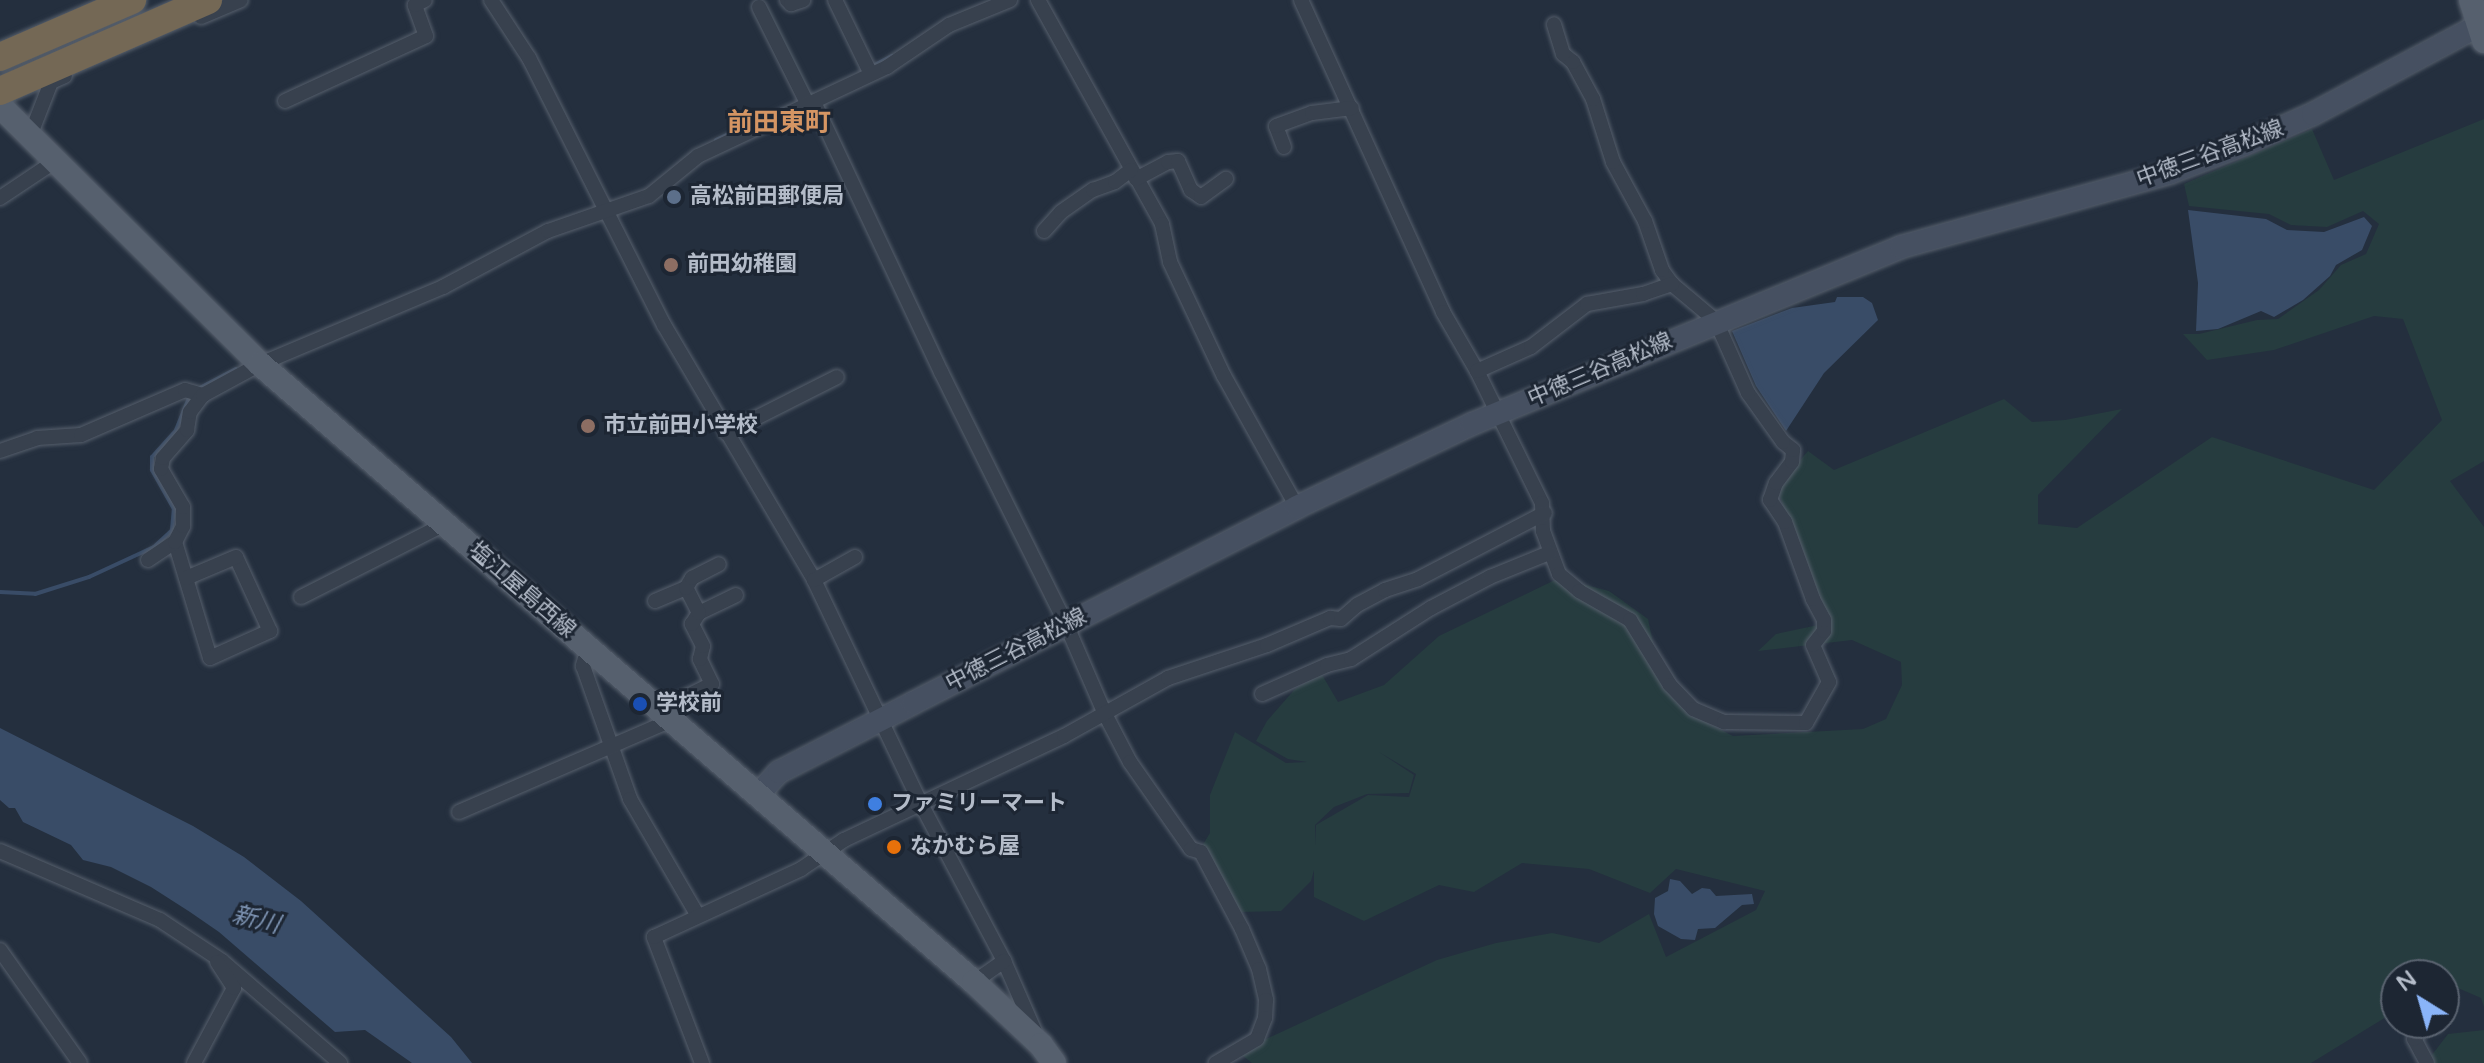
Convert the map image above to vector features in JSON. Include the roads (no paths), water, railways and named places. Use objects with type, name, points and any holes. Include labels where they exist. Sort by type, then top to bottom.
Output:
[{"type":"highway","points":[[0,39],[90,0]]},
{"type":"highway","points":[[0,57],[132,0]]},
{"type":"highway","points":[[0,78],[183,0]]},
{"type":"highway","points":[[0,91],[208,0]]},
{"type":"main road","points":[[2471,0],[2481,34]]},
{"type":"main road","name":"中徳三谷高松線","points":[[758,795],[779,772],[1297,507],[1497,413],[1901,247],[2169,173],[2245,144],[2481,34]]},
{"type":"main road","name":"塩江屋島西線","points":[[0,106],[260,364],[974,982],[1050,1058]]},
{"type":"street","points":[[30,136],[51,82],[241,0]]},
{"type":"street","points":[[285,101],[426,36],[415,5],[425,0]]},
{"type":"street","points":[[491,0],[529,58],[664,325],[814,580],[921,804],[1004,961],[1050,1058]]},
{"type":"street","points":[[787,0],[791,4],[803,0]]},
{"type":"street","points":[[835,0],[869,70]]},
{"type":"street","points":[[148,560],[175,542],[183,526],[183,507],[161,469],[163,458],[187,430],[190,412],[203,395],[260,364],[443,287],[548,231],[649,196],[698,156],[811,104],[949,25],[1010,0]]},
{"type":"street","points":[[1038,0],[1162,224],[1170,262],[1224,376],[1297,507]]},
{"type":"street","points":[[1301,0],[1422,269],[1477,371],[1545,513],[1543,531],[1559,574],[1579,591],[1606,603],[1630,620],[1670,685],[1693,709],[1724,722],[1806,723],[1829,682],[1813,645],[1824,631],[1824,620],[1813,599],[1785,522],[1770,500],[1776,483],[1792,462],[1793,450],[1783,442],[1748,393],[1716,321],[1672,284],[1662,270],[1645,221],[1613,162],[1593,99],[1573,62],[1563,54],[1554,24]]},
{"type":"street","points":[[759,7],[811,104],[1066,624],[1105,714],[1139,774],[1191,849],[1201,852],[1242,929],[1259,969],[1266,1000],[1257,1039],[1216,1063]]},
{"type":"street","points":[[1284,147],[1276,126],[1312,113],[1352,108]]},
{"type":"street","points":[[1044,231],[1061,212],[1093,190],[1168,162],[1178,161],[1191,190],[1201,197],[1226,179]]},
{"type":"street","points":[[0,198],[54,162]]},
{"type":"street","points":[[1477,371],[1531,347],[1587,304],[1643,294],[1672,284]]},
{"type":"street","points":[[726,433],[837,377]]},
{"type":"street","points":[[0,451],[37,438],[81,435],[185,390],[203,395]]},
{"type":"street","points":[[701,1063],[654,937],[801,869],[823,852],[1105,714],[1168,678],[1267,645],[1330,618],[1341,619],[1357,605],[1385,590],[1418,579],[1545,513]]},
{"type":"street","points":[[301,597],[445,524]]},
{"type":"street","points":[[175,542],[210,658],[270,631],[236,557],[186,578]]},
{"type":"street","points":[[1262,694],[1327,665],[1351,659],[1431,608],[1490,577],[1549,553]]},
{"type":"street","points":[[814,580],[855,557]]},
{"type":"street","points":[[655,601],[686,588],[692,578],[719,564]]},
{"type":"street","points":[[686,588],[699,613]]},
{"type":"street","points":[[459,812],[611,747],[712,684],[700,659],[703,646],[692,624],[699,613],[736,595]]},
{"type":"street","points":[[588,648],[583,666],[630,799],[698,916]]},
{"type":"street","points":[[0,851],[132,906],[211,953],[340,1063]]},
{"type":"street","points":[[0,950],[80,1063]]},
{"type":"street","points":[[194,1063],[234,988],[211,953]]},
{"type":"street","points":[[974,982],[1004,961]]},
{"type":"street","points":[[2414,1039],[2427,1063]]},
{"type":"water","points":[[2188,210],[2266,219],[2287,230],[2324,232],[2364,217],[2372,226],[2362,250],[2336,265],[2330,276],[2303,300],[2274,317],[2261,311],[2218,329],[2196,331],[2198,283]]},
{"type":"water","points":[[1837,297],[1863,297],[1872,303],[1878,320],[1824,373],[1786,431],[1756,386],[1732,331],[1792,308],[1835,302]]},
{"type":"water","name":"新川","points":[[0,728],[193,826],[244,857],[301,901],[451,1037],[472,1063],[412,1063],[365,1030],[335,1032],[219,932],[190,912],[151,887],[111,867],[83,860],[71,845],[23,822],[15,808],[9,808],[0,800]]},
{"type":"water","points":[[1670,879],[1680,881],[1692,894],[1702,888],[1710,889],[1716,896],[1752,894],[1754,904],[1742,905],[1715,928],[1698,929],[1695,940],[1681,939],[1658,926],[1654,914],[1655,898],[1668,891]]},
{"type":"waterway","points":[[871,67],[892,56]]},
{"type":"waterway","points":[[716,140],[744,127]]},
{"type":"waterway","points":[[196,390],[236,369]]},
{"type":"waterway","points":[[0,592],[35,594],[89,577],[154,547],[172,530],[174,509],[152,470],[152,457],[176,430],[190,396]]},
{"type":"place","name":"高松前田郵便局","points":[[674,197]]},
{"type":"place","name":"前田幼稚園","points":[[671,265]]},
{"type":"place","name":"市立前田小学校","points":[[588,426]]},
{"type":"place","name":"学校前","points":[[640,704]]},
{"type":"place","name":"ファミリーマート","points":[[875,804]]},
{"type":"place","name":"なかむら屋","points":[[894,847]]},
{"type":"district","name":"前田東町","points":[[779,123]]}]
